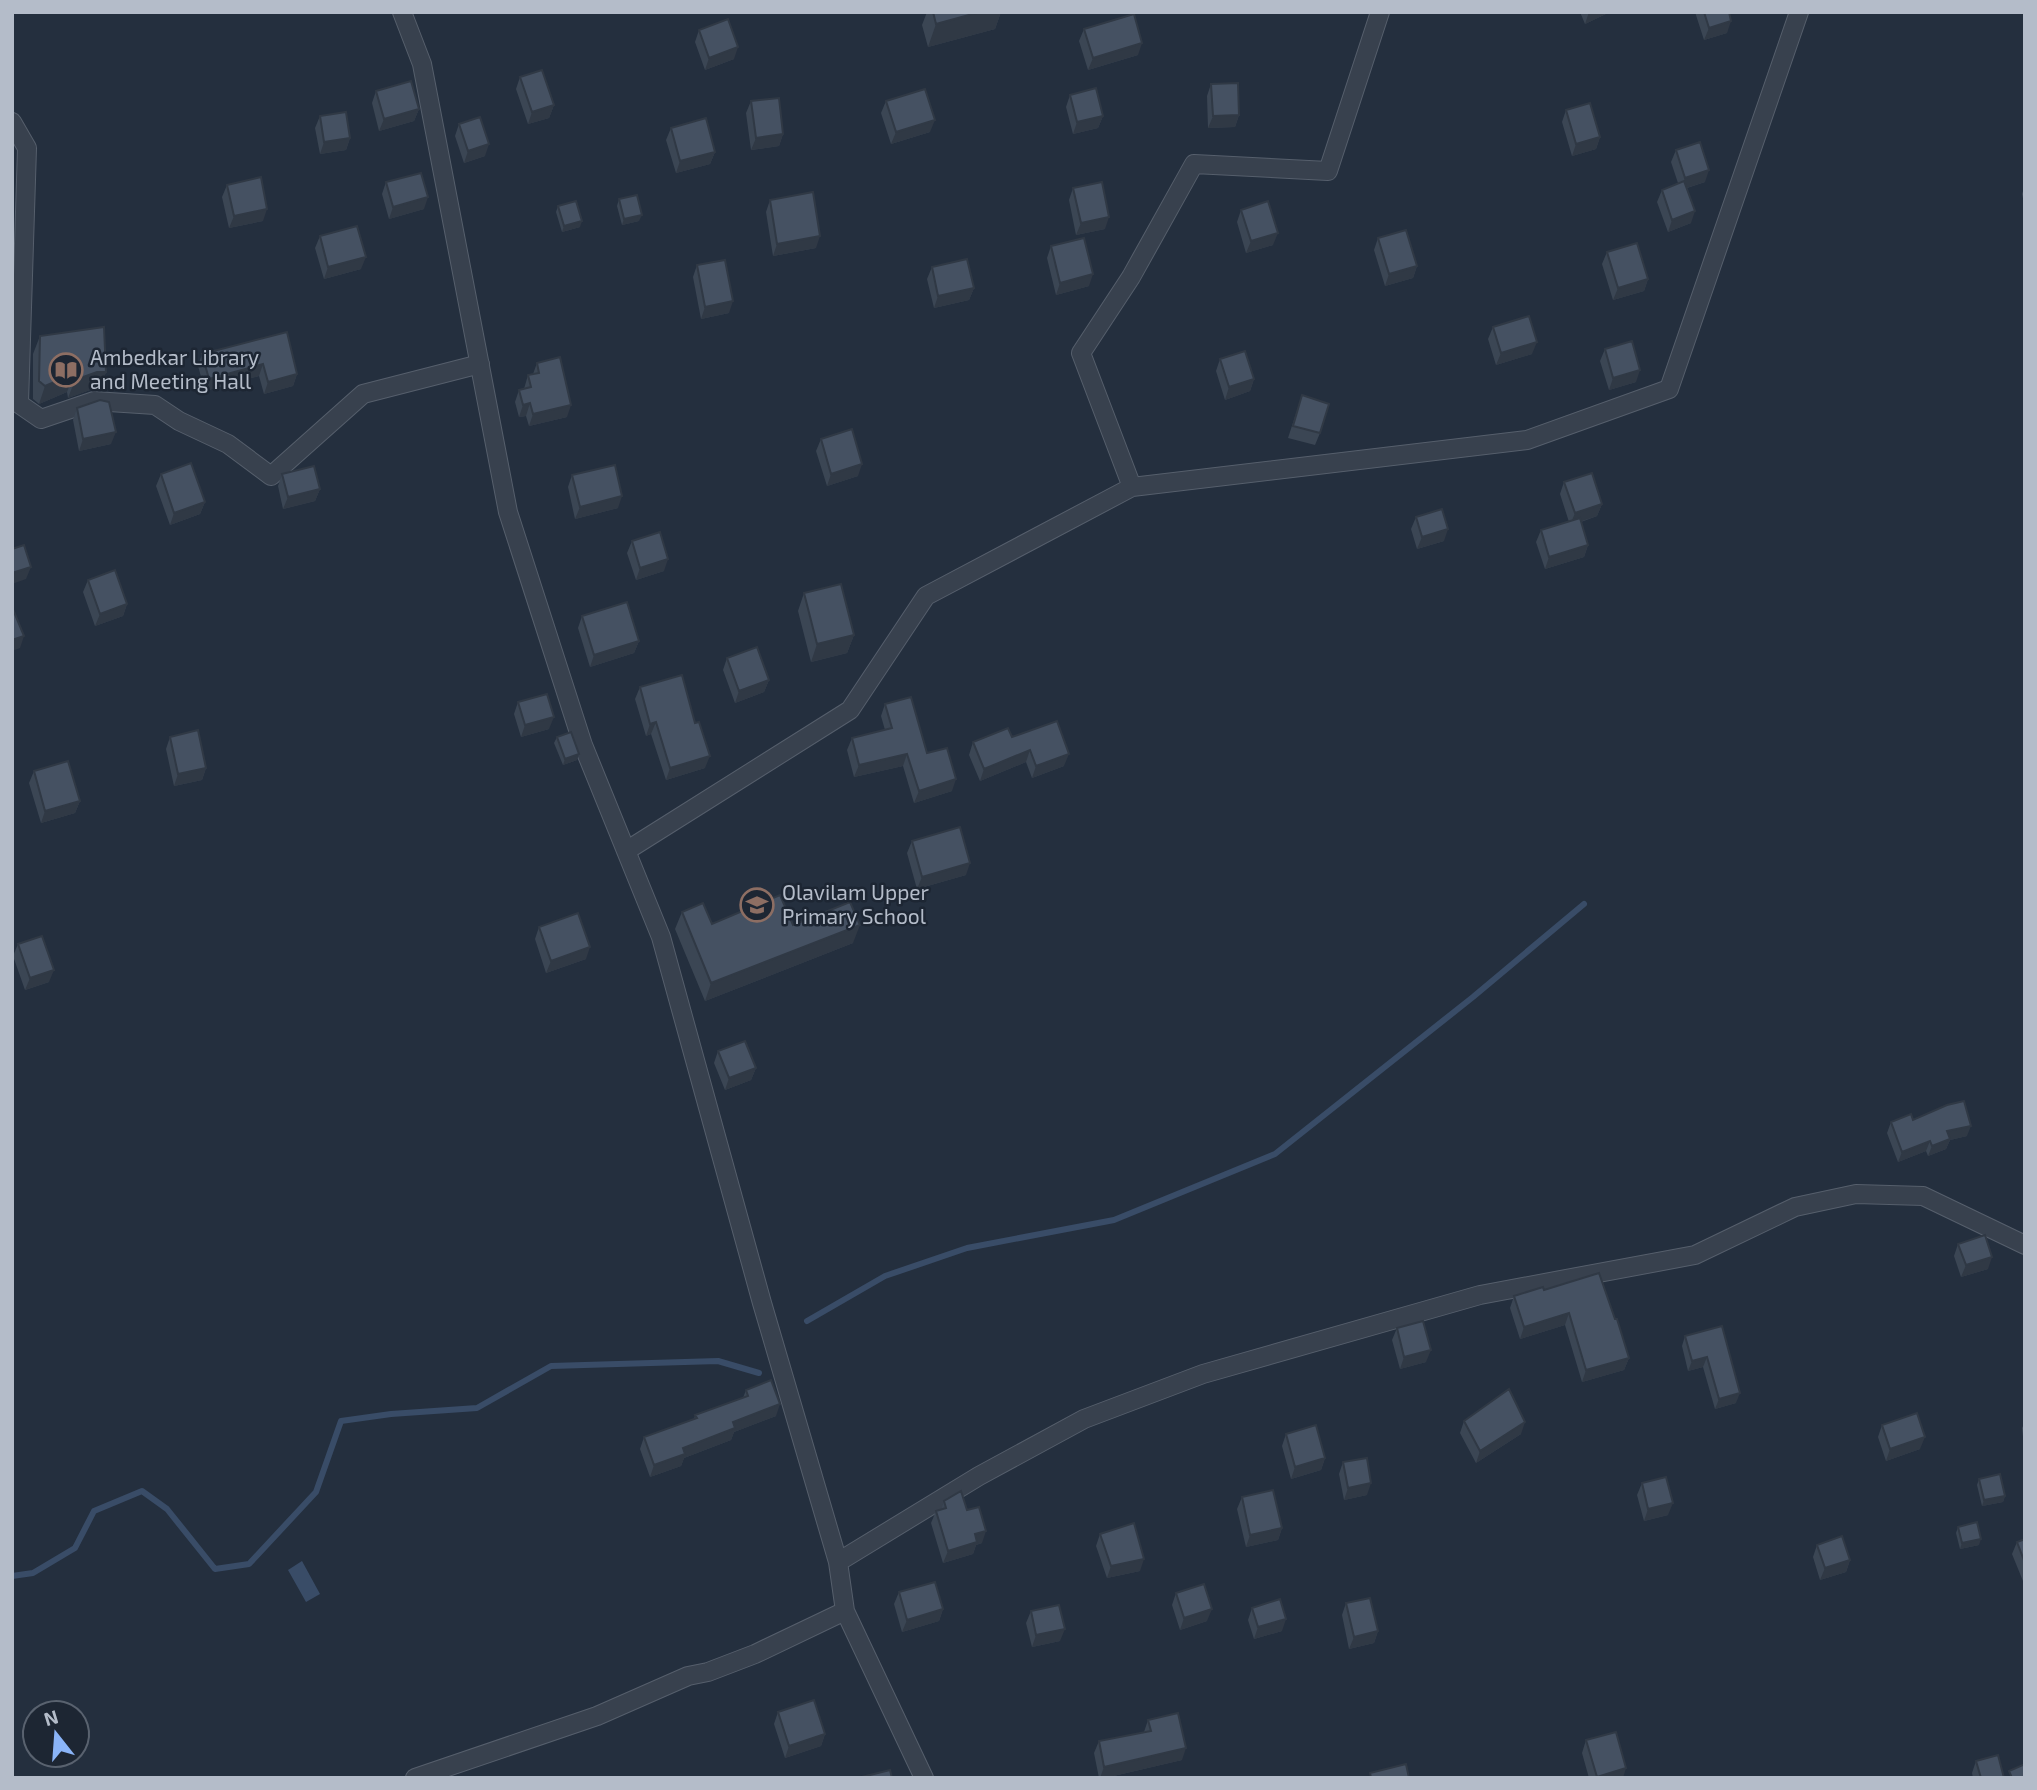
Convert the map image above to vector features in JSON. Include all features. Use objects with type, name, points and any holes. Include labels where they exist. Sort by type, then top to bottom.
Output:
[{"type":"street","points":[[402,12],[422,64],[508,512],[583,745],[661,937],[762,1303],[838,1562],[845,1611],[924,1778]]},
{"type":"street","points":[[1132,487],[1081,353],[1131,277],[1194,164],[1328,171],[1380,12]]},
{"type":"street","points":[[626,851],[850,710],[926,596],[1132,487],[1527,440],[1669,389],[1799,12]]},
{"type":"street","points":[[12,122],[27,148],[15,401],[41,419],[94,401],[155,405],[179,421],[228,444],[271,476],[363,394],[480,365]]},
{"type":"street","points":[[838,1562],[979,1476],[1084,1419],[1203,1374],[1480,1295],[1695,1255],[1795,1207],[1856,1194],[1923,1196],[2025,1245]]},
{"type":"street","points":[[415,1778],[597,1716],[688,1675],[708,1672],[755,1654],[845,1611]]},
{"type":"water","points":[[302,1561],[320,1594],[306,1602],[288,1570]]},
{"type":"building","points":[[933,12],[980,12],[936,24]]},
{"type":"building","points":[[1704,12],[1729,12],[1731,21],[1709,28]]},
{"type":"building","points":[[1134,14],[1142,43],[1093,58],[1084,29]]},
{"type":"building","points":[[728,19],[738,47],[709,58],[699,30]]},
{"type":"building","points":[[542,70],[554,105],[532,112],[520,77]]},
{"type":"building","points":[[411,81],[419,109],[384,119],[376,91]]},
{"type":"building","points":[[1238,83],[1239,115],[1213,116],[1211,84]]},
{"type":"building","points":[[1096,88],[1103,116],[1077,122],[1070,95]]},
{"type":"building","points":[[925,89],[935,120],[896,132],[886,101]]},
{"type":"building","points":[[779,98],[783,134],[756,138],[751,101]]},
{"type":"building","points":[[1590,103],[1600,137],[1576,144],[1566,110]]},
{"type":"building","points":[[346,112],[350,138],[324,142],[320,116]]},
{"type":"building","points":[[480,117],[489,144],[468,151],[459,124]]},
{"type":"building","points":[[706,118],[715,152],[680,161],[671,128]]},
{"type":"building","points":[[1700,142],[1709,170],[1685,178],[1676,150]]},
{"type":"building","points":[[421,173],[428,197],[393,207],[386,182]]},
{"type":"building","points":[[261,177],[267,209],[234,216],[227,185]]},
{"type":"building","points":[[1684,181],[1695,211],[1672,220],[1662,190]]},
{"type":"building","points":[[1102,182],[1109,217],[1081,223],[1073,188]]},
{"type":"building","points":[[813,192],[820,236],[777,244],[770,200]]},
{"type":"building","points":[[637,195],[642,215],[624,219],[619,199]]},
{"type":"building","points":[[576,201],[582,221],[564,226],[558,206]]},
{"type":"building","points":[[1268,201],[1278,233],[1251,241],[1241,210]]},
{"type":"building","points":[[357,226],[366,257],[328,267],[320,236]]},
{"type":"building","points":[[1406,230],[1417,266],[1389,274],[1378,238]]},
{"type":"building","points":[[1084,238],[1093,274],[1060,283],[1051,246]]},
{"type":"building","points":[[1637,243],[1648,279],[1618,288],[1607,252]]},
{"type":"building","points":[[967,259],[974,288],[938,296],[932,267]]},
{"type":"building","points":[[725,260],[733,301],[705,307],[697,265]]},
{"type":"building","points":[[1529,316],[1537,342],[1501,353],[1493,327]]},
{"type":"building","points":[[104,327],[106,372],[97,372],[75,380],[74,374],[45,386],[39,381],[40,336]]},
{"type":"building","points":[[287,332],[297,374],[268,382],[263,364],[209,379],[202,354]]},
{"type":"building","points":[[1632,341],[1640,370],[1613,378],[1605,349]]},
{"type":"building","points":[[1245,351],[1254,379],[1229,387],[1220,359]]},
{"type":"building","points":[[560,357],[571,405],[533,414],[530,403],[523,405],[519,390],[531,387],[528,375],[539,373],[537,363]]},
{"type":"building","points":[[1302,395],[1329,404],[1320,433],[1293,426]]},
{"type":"building","points":[[100,400],[109,402],[116,432],[83,439],[77,408]]},
{"type":"building","points":[[852,429],[862,464],[831,474],[821,439]]},
{"type":"building","points":[[191,463],[205,502],[174,513],[161,474]]},
{"type":"building","points":[[615,465],[622,496],[580,507],[572,475]]},
{"type":"building","points":[[314,466],[320,489],[288,497],[282,474]]},
{"type":"building","points":[[1592,473],[1602,504],[1575,513],[1564,482]]},
{"type":"building","points":[[1442,509],[1448,529],[1422,537],[1416,517]]},
{"type":"building","points":[[1580,518],[1588,545],[1549,557],[1541,530]]},
{"type":"building","points":[[660,532],[668,559],[640,568],[632,541]]},
{"type":"building","points":[[24,545],[31,567],[12,573],[12,549]]},
{"type":"building","points":[[115,570],[127,604],[100,614],[88,580]]},
{"type":"building","points":[[841,584],[854,635],[817,644],[804,593]]},
{"type":"building","points":[[627,602],[639,641],[594,655],[582,616]]},
{"type":"building","points":[[12,607],[24,636],[12,640]]},
{"type":"building","points":[[757,647],[769,680],[739,691],[727,658]]},
{"type":"building","points":[[682,675],[695,723],[699,722],[710,756],[670,768],[656,722],[650,724],[640,687]]},
{"type":"building","points":[[547,694],[554,717],[525,725],[518,702]]},
{"type":"building","points":[[911,697],[927,753],[947,748],[956,779],[919,791],[907,754],[859,765],[852,738],[892,728],[885,704]]},
{"type":"building","points":[[1057,721],[1069,754],[1036,766],[1030,750],[984,769],[973,742],[1008,728],[1012,737]]},
{"type":"building","points":[[198,730],[206,768],[178,774],[170,737]]},
{"type":"building","points":[[571,732],[579,754],[565,759],[557,737]]},
{"type":"building","points":[[68,761],[80,801],[45,811],[34,771]]},
{"type":"building","points":[[960,827],[970,863],[922,877],[912,841]]},
{"type":"building","points":[[780,895],[793,925],[850,902],[860,925],[711,983],[682,912],[703,903],[712,924]]},
{"type":"building","points":[[578,913],[590,947],[551,961],[539,927]]},
{"type":"building","points":[[42,936],[54,970],[30,978],[18,944]]},
{"type":"building","points":[[745,1041],[756,1068],[729,1078],[718,1051]]},
{"type":"building","points":[[1964,1101],[1971,1126],[1947,1131],[1950,1139],[1932,1146],[1930,1141],[1902,1152],[1891,1122],[1911,1114],[1913,1120],[1947,1105]]},
{"type":"building","points":[[1985,1235],[1992,1257],[1966,1265],[1958,1244]]},
{"type":"building","points":[[1599,1273],[1629,1358],[1586,1370],[1569,1313],[1524,1327],[1514,1296]]},
{"type":"building","points":[[1423,1321],[1431,1350],[1404,1357],[1397,1328]]},
{"type":"building","points":[[1722,1326],[1740,1393],[1719,1399],[1707,1357],[1692,1361],[1685,1336]]},
{"type":"building","points":[[771,1380],[780,1404],[733,1422],[735,1428],[683,1448],[685,1454],[654,1465],[644,1437],[748,1396],[746,1390]]},
{"type":"building","points":[[1509,1389],[1525,1422],[1480,1451],[1464,1421]]},
{"type":"building","points":[[1917,1413],[1925,1437],[1890,1449],[1882,1425]]},
{"type":"building","points":[[1316,1425],[1325,1458],[1295,1467],[1286,1434]]},
{"type":"building","points":[[1367,1458],[1371,1483],[1348,1488],[1343,1462]]},
{"type":"building","points":[[2000,1474],[2005,1496],[1984,1500],[1979,1479]]},
{"type":"building","points":[[1666,1477],[1673,1503],[1648,1509],[1642,1483]]},
{"type":"building","points":[[1273,1490],[1282,1528],[1250,1535],[1242,1497]]},
{"type":"building","points":[[961,1491],[967,1510],[979,1507],[986,1531],[975,1534],[977,1542],[948,1551],[936,1511],[946,1508],[944,1501]]},
{"type":"building","points":[[1977,1522],[1981,1539],[1962,1543],[1958,1527]]},
{"type":"building","points":[[1134,1523],[1144,1559],[1111,1566],[1100,1534]]},
{"type":"building","points":[[1842,1536],[1850,1560],[1825,1568],[1817,1545]]},
{"type":"building","points":[[2025,1539],[2025,1563],[2017,1542]]},
{"type":"building","points":[[935,1582],[943,1609],[907,1620],[899,1592]]},
{"type":"building","points":[[1204,1584],[1212,1609],[1184,1618],[1176,1593]]},
{"type":"building","points":[[1370,1598],[1378,1631],[1354,1637],[1346,1603]]},
{"type":"building","points":[[1280,1599],[1286,1619],[1258,1627],[1252,1608]]},
{"type":"building","points":[[1059,1605],[1065,1629],[1036,1635],[1031,1611]]},
{"type":"building","points":[[814,1700],[825,1734],[789,1746],[778,1712]]},
{"type":"building","points":[[1178,1713],[1186,1748],[1104,1767],[1099,1741],[1151,1731],[1148,1720]]},
{"type":"building","points":[[1616,1732],[1626,1768],[1597,1777],[1586,1740]]},
{"type":"building","points":[[1998,1755],[2004,1778],[1981,1778],[1976,1761]]},
{"type":"building","points":[[1406,1764],[1409,1778],[1371,1778],[1370,1773]]},
{"type":"building","points":[[2025,1764],[2025,1778],[2012,1778],[2009,1771]]},
{"type":"building","points":[[890,1770],[892,1778],[858,1778]]},
{"type":"waterway","points":[[807,1321],[885,1276],[967,1248],[1114,1220],[1275,1154],[1473,997],[1584,904]]},
{"type":"waterway","points":[[12,1576],[33,1573],[75,1548],[94,1511],[142,1491],[167,1509],[215,1569],[249,1564],[316,1492],[341,1421],[391,1414],[477,1408],[551,1366],[718,1361],[759,1373]]},
{"type":"place","name":"Ambedkar Library and Meeting Hall","points":[[66,370]]},
{"type":"place","name":"Olavilam Upper Primary School","points":[[757,905]]}]
